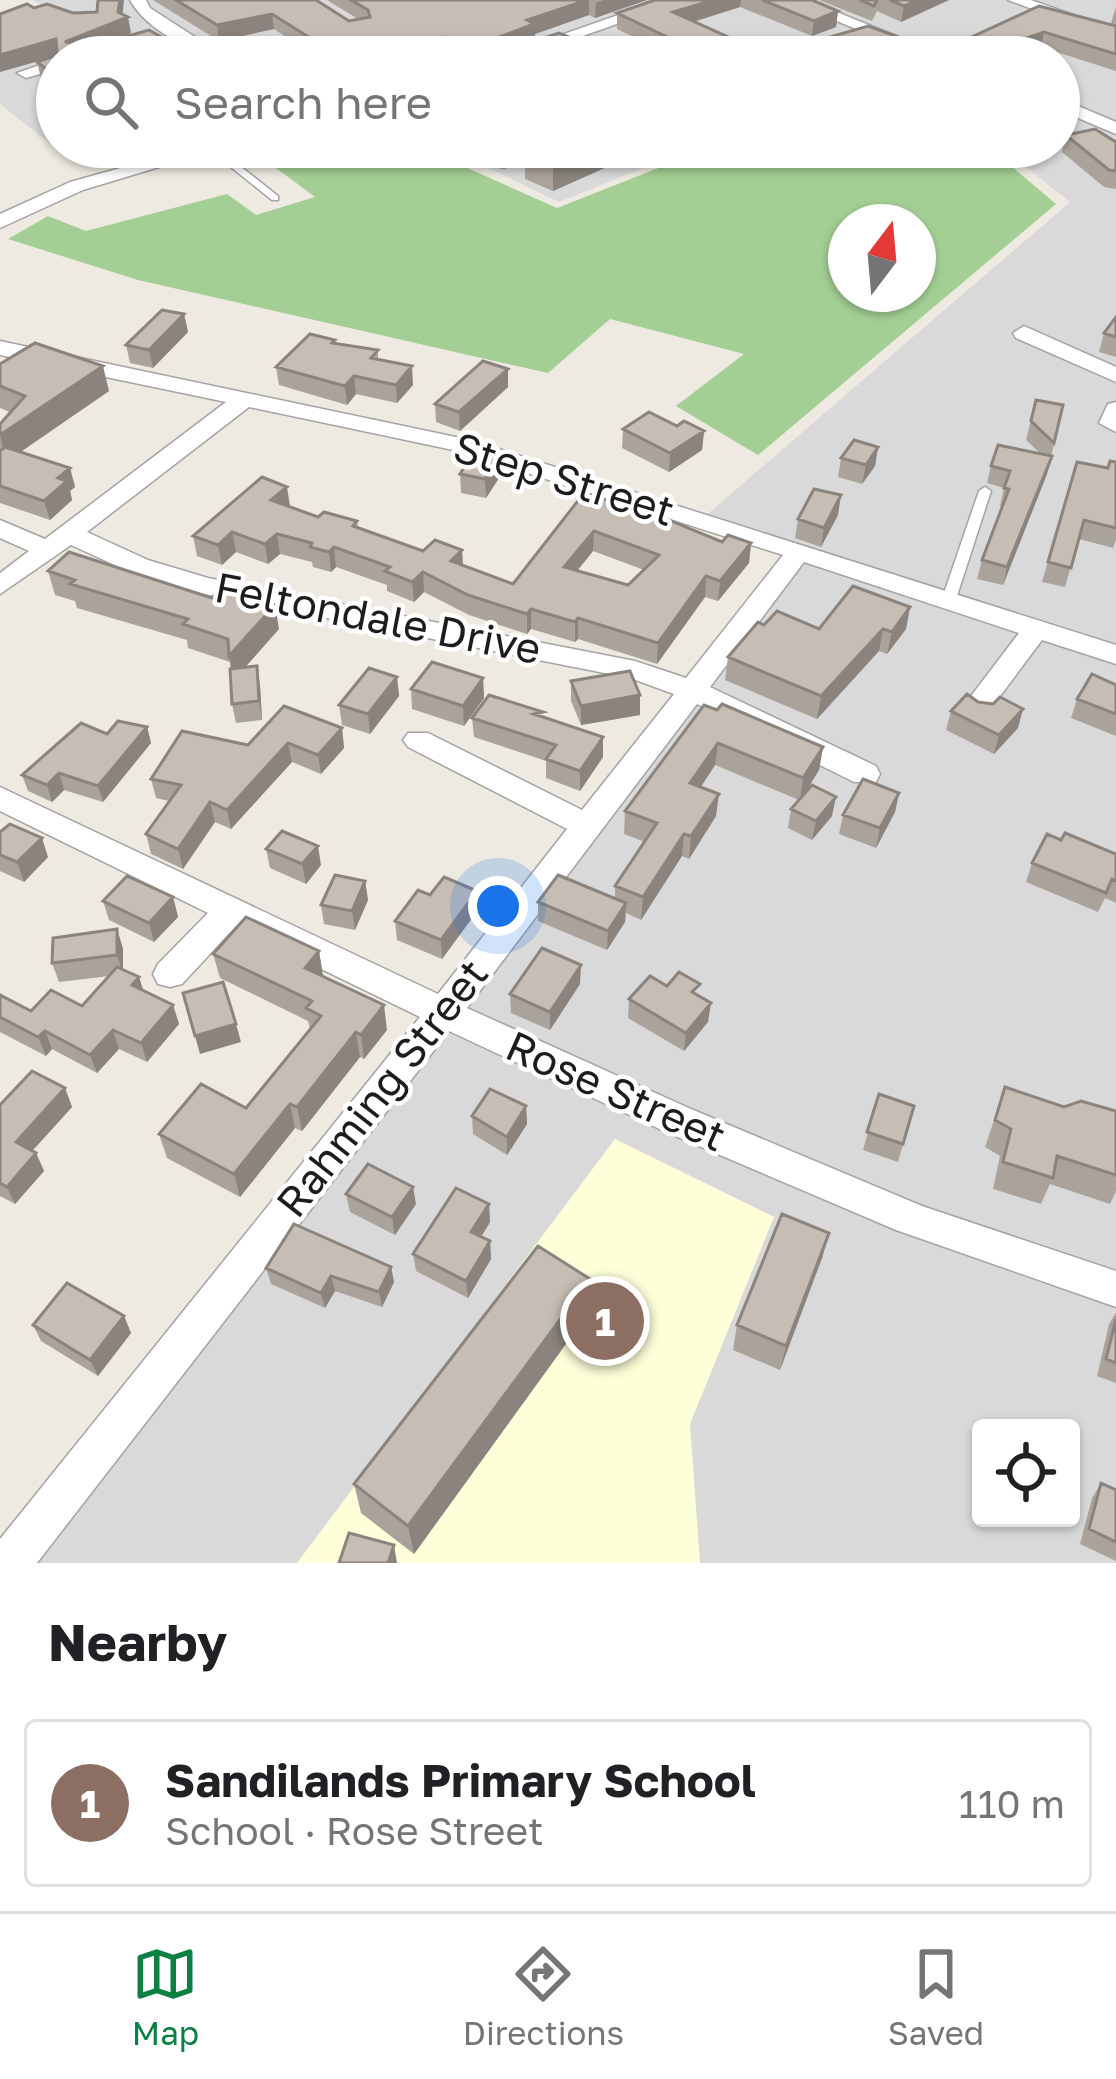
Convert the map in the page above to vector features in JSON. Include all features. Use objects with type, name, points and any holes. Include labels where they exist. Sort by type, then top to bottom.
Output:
[{"type":"street","points":[[138,0],[139,7],[185,36]]},
{"type":"street","points":[[569,36],[677,0]]},
{"type":"street","points":[[794,0],[885,36]]},
{"type":"street","points":[[1016,0],[1116,35]]},
{"type":"street","points":[[836,36],[862,27]]},
{"type":"street","points":[[155,34],[174,29]]},
{"type":"street","points":[[26,74],[36,71]]},
{"type":"street","points":[[1080,113],[1116,129]]},
{"type":"street","points":[[0,222],[20,208],[144,168]]},
{"type":"street","points":[[1024,333],[1116,375]]},
{"type":"street","name":"Step Street","points":[[0,348],[501,456],[948,602],[1114,646]]},
{"type":"street","points":[[0,586],[243,401]]},
{"type":"street","points":[[1116,409],[1111,423],[1116,425]]},
{"type":"street","name":"Feltondale Drive","points":[[0,527],[203,586],[584,658],[690,689],[865,774]]},
{"type":"street","name":"Rahming Street","points":[[9,1563],[797,554]]},
{"type":"street","points":[[976,708],[1036,629]]},
{"type":"street","points":[[418,740],[585,825]]},
{"type":"street","name":"Rose Street","points":[[0,798],[443,1013],[913,1220],[1116,1289]]},
{"type":"street","points":[[170,974],[231,910]]},
{"type":"lane","points":[[239,168],[274,198]]},
{"type":"lane","points":[[948,602],[985,491]]},
{"type":"shaded area","points":[[33,0],[1116,0],[1116,1563],[0,1563],[0,1539],[793,548],[704,517],[1070,202],[1027,168],[1080,168],[1080,36],[50,36],[77,28]]},
{"type":"shaded area","points":[[36,40],[36,133],[0,104],[0,51]]},
{"type":"shaded area","points":[[488,168],[644,168],[559,202]]},
{"type":"shaded area","points":[[615,1139],[774,1217],[690,1424],[700,1563],[297,1563]]},
{"type":"green space","points":[[276,168],[467,168],[557,208],[659,168],[1013,168],[1056,204],[936,305],[936,204],[828,204],[828,312],[928,312],[758,455],[676,406],[744,354],[610,319],[548,373],[138,280],[8,239],[48,216],[86,231],[227,194],[256,215],[315,197]]},
{"type":"building","points":[[98,0],[120,0],[118,12],[128,17],[80,36],[36,36],[36,45],[0,55],[0,14],[27,4],[34,8],[47,4],[73,13],[97,12]]},
{"type":"building","points":[[176,0],[316,0],[349,21],[370,17],[368,10],[351,0],[587,0],[527,20],[534,24],[502,36],[307,36],[272,14],[217,25]]},
{"type":"building","points":[[655,0],[714,0],[673,12],[726,36],[665,36],[617,13]]},
{"type":"building","points":[[762,0],[812,0],[838,11],[814,21]]},
{"type":"building","points":[[1039,6],[1116,26],[1116,54],[1080,43],[1080,36],[1044,32],[974,36]]},
{"type":"building","points":[[868,26],[896,36],[834,36]]},
{"type":"building","points":[[149,30],[160,36],[128,36]]},
{"type":"building","points":[[1095,129],[1116,142],[1116,171],[1080,146],[1080,132]]},
{"type":"building","points":[[162,310],[184,314],[149,350],[126,345]]},
{"type":"building","points":[[1116,317],[1116,337],[1104,333]]},
{"type":"building","points":[[310,334],[335,340],[332,343],[378,350],[371,358],[412,366],[396,385],[354,376],[345,386],[276,367]]},
{"type":"building","points":[[35,343],[103,366],[0,435],[0,424],[25,396],[0,386],[0,364]]},
{"type":"building","points":[[483,361],[508,369],[459,412],[435,404]]},
{"type":"building","points":[[1036,400],[1063,405],[1054,443],[1031,421]]},
{"type":"building","points":[[649,412],[677,426],[684,421],[704,431],[670,453],[623,429]]},
{"type":"building","points":[[854,440],[878,447],[866,465],[841,458]]},
{"type":"building","points":[[998,445],[1052,456],[1007,567],[982,560],[1009,489],[1004,488],[1010,471],[991,466]]},
{"type":"building","points":[[5,447],[70,468],[58,478],[67,481],[44,501],[0,486],[0,451]]},
{"type":"building","points":[[475,450],[500,456],[485,479],[460,474]]},
{"type":"building","points":[[1110,461],[1116,462],[1116,528],[1084,520],[1071,568],[1048,562],[1077,462],[1108,468]]},
{"type":"building","points":[[262,477],[287,487],[271,500],[318,517],[324,512],[357,521],[353,526],[423,551],[435,540],[462,550],[451,561],[513,584],[584,493],[610,501],[613,497],[722,542],[728,535],[751,543],[720,581],[706,576],[658,643],[578,618],[575,622],[531,609],[527,614],[468,595],[423,572],[412,582],[385,571],[390,567],[334,547],[329,552],[277,534],[265,544],[232,532],[218,545],[193,536]],"holes":[[[594,531],[659,555],[628,585],[564,567]]]},
{"type":"building","points":[[814,489],[841,495],[824,528],[798,519]]},
{"type":"building","points":[[69,552],[212,598],[221,588],[275,605],[229,656],[228,639],[183,624],[188,619],[70,584],[75,580],[48,571]]},
{"type":"building","points":[[853,586],[910,607],[892,632],[883,629],[821,696],[728,657],[758,622],[764,625],[777,611],[819,629]]},
{"type":"building","points":[[432,662],[483,678],[463,706],[411,689]]},
{"type":"building","points":[[257,666],[259,701],[232,704],[230,669]]},
{"type":"building","points":[[369,668],[397,677],[368,714],[339,705]]},
{"type":"building","points":[[630,671],[640,695],[581,706],[571,681]]},
{"type":"building","points":[[1092,674],[1116,685],[1116,714],[1077,699]]},
{"type":"building","points":[[967,694],[993,704],[1000,697],[1023,709],[999,735],[951,711]]},
{"type":"building","points":[[489,695],[603,737],[580,771],[546,759],[556,745],[472,718]]},
{"type":"building","points":[[722,704],[823,747],[803,778],[718,743],[690,783],[719,794],[691,836],[684,834],[643,897],[615,886],[657,823],[625,811],[704,705],[717,710]]},
{"type":"building","points":[[284,706],[342,728],[318,755],[288,743],[227,810],[210,802],[178,849],[146,834],[181,785],[151,779],[182,731],[248,745]]},
{"type":"building","points":[[118,721],[147,727],[98,786],[59,773],[47,785],[22,775],[81,723],[107,734]]},
{"type":"building","points":[[863,779],[899,793],[880,828],[843,815]]},
{"type":"building","points":[[812,785],[836,797],[816,821],[791,809]]},
{"type":"building","points":[[10,824],[42,838],[17,862],[0,855],[0,832]]},
{"type":"building","points":[[282,831],[318,846],[302,864],[266,849]]},
{"type":"building","points":[[1065,833],[1116,854],[1116,881],[1112,879],[1106,893],[1032,863],[1047,834],[1061,840]]},
{"type":"building","points":[[335,875],[365,881],[352,911],[321,905]]},
{"type":"building","points":[[558,875],[626,903],[608,931],[538,902]]},
{"type":"building","points":[[127,876],[173,897],[149,923],[103,901]]},
{"type":"building","points":[[444,877],[477,891],[441,940],[395,921],[418,890],[430,895]]},
{"type":"building","points":[[246,917],[319,951],[305,968],[384,1005],[361,1035],[356,1032],[297,1107],[290,1104],[234,1174],[159,1134],[201,1084],[246,1108],[321,1016],[306,1008],[312,1001],[213,954]]},
{"type":"building","points":[[117,929],[117,955],[52,963],[53,938]]},
{"type":"building","points":[[542,948],[581,965],[550,1012],[510,994]]},
{"type":"building","points":[[117,967],[139,977],[132,985],[173,1005],[141,1043],[113,1030],[90,1055],[45,1031],[38,1037],[0,1017],[0,995],[31,1011],[51,990],[82,1006]]},
{"type":"building","points":[[679,972],[700,984],[692,992],[711,1003],[686,1033],[629,999],[650,976],[667,986]]},
{"type":"building","points":[[223,982],[236,1024],[195,1036],[183,993]]},
{"type":"building","points":[[32,1071],[65,1088],[16,1142],[36,1153],[7,1187],[0,1183],[0,1105]]},
{"type":"building","points":[[1005,1087],[1064,1107],[1081,1101],[1116,1111],[1116,1175],[1057,1156],[1053,1178],[1003,1162],[1011,1129],[995,1120]]},
{"type":"building","points":[[490,1089],[526,1106],[507,1137],[472,1116]]},
{"type":"building","points":[[879,1094],[914,1106],[903,1144],[867,1132]]},
{"type":"building","points":[[368,1164],[413,1187],[392,1217],[346,1194]]},
{"type":"building","points":[[456,1188],[489,1204],[471,1232],[490,1241],[466,1281],[413,1254]]},
{"type":"building","points":[[782,1214],[829,1233],[786,1346],[737,1325]]},
{"type":"building","points":[[294,1224],[391,1267],[379,1292],[331,1276],[321,1293],[266,1268]]},
{"type":"building","points":[[538,1246],[590,1279],[408,1526],[354,1484]]},
{"type":"building","points":[[67,1283],[124,1316],[90,1360],[33,1325]]},
{"type":"building","points":[[1116,1319],[1116,1363],[1106,1359]]},
{"type":"building","points":[[1101,1483],[1116,1490],[1116,1542],[1089,1529]]},
{"type":"building","points":[[349,1533],[394,1545],[388,1563],[339,1563]]},
{"type":"place","name":"Sandilands Primary School","points":[[605,1321]]}]
